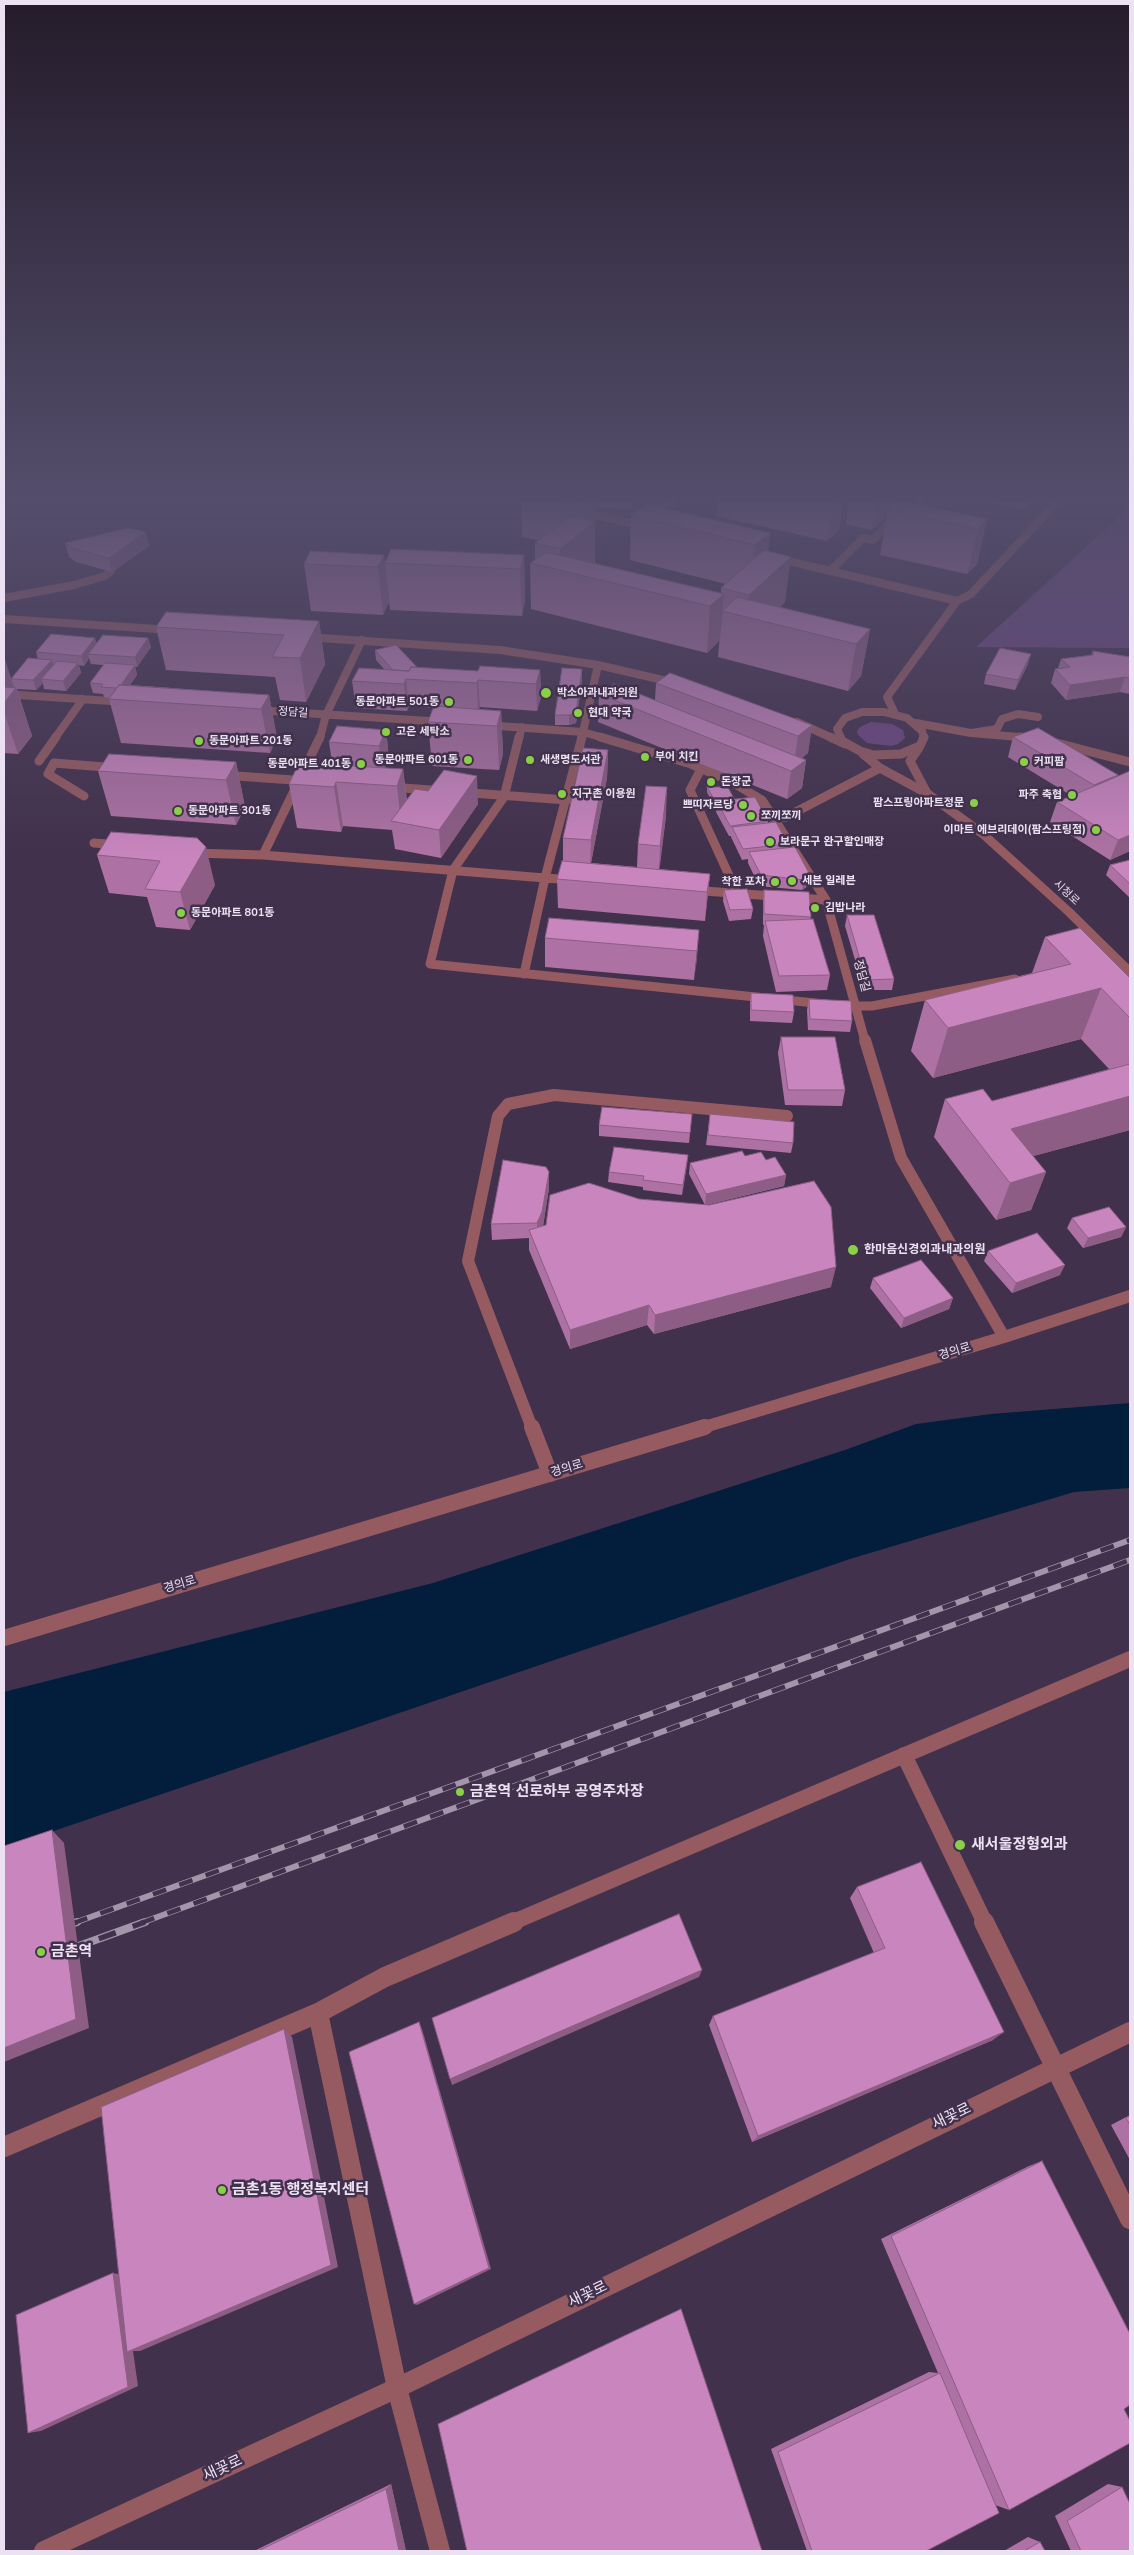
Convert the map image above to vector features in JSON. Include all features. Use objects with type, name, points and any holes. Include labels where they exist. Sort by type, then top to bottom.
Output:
[{"type":"street","points":[[24,620],[182,630]]},
{"type":"street","points":[[872,712],[887,697],[943,620]]},
{"type":"street","points":[[296,637],[500,650],[598,665],[680,684]]},
{"type":"street","points":[[263,855],[319,741],[326,715],[362,640]]},
{"type":"street","points":[[524,974],[545,878],[567,800],[598,665]]},
{"type":"street","points":[[4,694],[131,702]]},
{"type":"street","points":[[887,697],[895,714]]},
{"type":"street","points":[[39,761],[84,699]]},
{"type":"street","name":"정담길","points":[[246,710],[454,723]]},
{"type":"street","points":[[803,724],[830,723],[852,715],[872,712],[895,714],[916,723],[971,733],[1038,738]]},
{"type":"street","points":[[971,733],[997,729],[1002,719],[1018,714],[1038,717]]},
{"type":"street","points":[[787,718],[873,755],[901,754],[920,746]]},
{"type":"street","points":[[830,723],[849,746]]},
{"type":"street","points":[[916,723],[922,731],[924,738],[910,761],[913,771],[928,794]]},
{"type":"street","name":"정담길","points":[[473,724],[583,732],[641,748],[701,768],[730,781],[762,800],[775,817],[826,900],[855,1007],[901,1158],[1004,1337]]},
{"type":"street","points":[[522,727],[504,796],[453,870],[430,964],[855,1007],[1030,976]]},
{"type":"street","points":[[1047,741],[1130,762]]},
{"type":"street","points":[[860,751],[880,768],[928,794]]},
{"type":"street","points":[[84,796],[48,774],[54,763],[123,768]]},
{"type":"street","points":[[701,768],[690,790],[738,895]]},
{"type":"street","points":[[775,817],[786,817],[880,768]]},
{"type":"street","points":[[212,774],[320,782]]},
{"type":"street","points":[[379,786],[567,800]]},
{"type":"street","name":"시청로","points":[[928,794],[983,834],[1113,961],[1130,972]]},
{"type":"street","points":[[94,843],[132,847]]},
{"type":"street","points":[[179,851],[217,855],[263,855],[584,881]]},
{"type":"street","points":[[681,889],[738,895],[826,900]]},
{"type":"street","points":[[550,1474],[468,1261],[498,1116],[508,1104],[554,1096],[787,1116]]},
{"type":"street","name":"경의로","points":[[4,1638],[1004,1337],[1130,1296]]},
{"type":"street","points":[[4,2147],[318,2013],[385,1977],[904,1755],[1128,1663]]},
{"type":"street","points":[[904,1755],[1054,2067],[1130,2219]]},
{"type":"street","points":[[318,2013],[397,2388],[440,2551]]},
{"type":"street","name":"새꽃로","points":[[44,2551],[397,2388],[1054,2067],[1130,2032]]},
{"type":"shaded area","points":[[1005,620],[1130,620],[1130,648],[976,647]]},
{"type":"shaded area","points":[[871,722],[892,724],[903,730],[905,738],[898,744],[891,746],[867,743],[858,735],[857,731],[860,727]]},
{"type":"water","points":[[1130,1403],[1130,1488],[1074,1492],[850,1559],[4,1848],[4,1692],[433,1583],[845,1450],[916,1424],[991,1414]]},
{"type":"building","points":[[161,620],[319,621],[300,658],[272,657],[284,635],[156,627]]},
{"type":"building","points":[[759,620],[834,620],[870,629],[856,644]]},
{"type":"building","points":[[51,634],[95,638],[81,656],[36,652]]},
{"type":"building","points":[[103,635],[148,638],[135,657],[88,654]]},
{"type":"building","points":[[396,645],[417,667],[411,667],[409,671],[393,670],[375,650]]},
{"type":"building","points":[[1000,648],[1031,654],[1018,680],[986,674]]},
{"type":"building","points":[[1093,651],[1130,657],[1130,678],[1125,677],[1070,685],[1055,669],[1070,667],[1061,659],[1093,655]]},
{"type":"building","points":[[28,658],[52,660],[33,680],[11,679]]},
{"type":"building","points":[[57,661],[78,663],[63,681],[41,679]]},
{"type":"building","points":[[105,663],[135,665],[117,688],[101,687],[103,684],[90,683]]},
{"type":"building","points":[[480,666],[540,670],[536,684],[478,680],[477,683],[406,679],[404,684],[352,681],[359,668],[409,671],[411,667],[478,671]]},
{"type":"building","points":[[562,668],[582,669],[576,713],[555,715]]},
{"type":"building","points":[[670,673],[812,725],[798,736],[656,683]]},
{"type":"building","points":[[614,684],[806,760],[791,771],[599,694]]},
{"type":"building","points":[[119,685],[269,695],[261,709],[109,699]]},
{"type":"building","points":[[4,687],[16,688],[4,703]]},
{"type":"building","points":[[434,706],[501,711],[497,726],[428,722]]},
{"type":"building","points":[[337,726],[386,730],[379,746],[329,742]]},
{"type":"building","points":[[1038,728],[1118,775],[1094,785],[1013,737]]},
{"type":"building","points":[[583,748],[608,750],[591,840],[563,838]]},
{"type":"building","points":[[109,754],[236,762],[226,780],[98,771]]},
{"type":"building","points":[[336,765],[403,769],[397,786],[336,782],[334,787],[289,784],[297,767],[333,769]]},
{"type":"building","points":[[444,770],[477,776],[439,830],[391,821],[415,789],[428,791]]},
{"type":"building","points":[[1130,771],[1130,835],[1118,840],[1057,802]]},
{"type":"building","points":[[646,786],[667,787],[660,846],[638,844]]},
{"type":"building","points":[[707,787],[728,787],[734,799],[715,801]]},
{"type":"building","points":[[755,797],[768,821],[730,826],[717,801]]},
{"type":"building","points":[[776,822],[788,844],[743,849],[732,827]]},
{"type":"building","points":[[111,832],[197,838],[206,847],[180,892],[145,889],[160,861],[97,855]]},
{"type":"building","points":[[795,847],[810,875],[804,880],[761,875],[749,852]]},
{"type":"building","points":[[1130,860],[1130,884],[1110,865]]},
{"type":"building","points":[[562,861],[710,874],[707,892],[557,879]]},
{"type":"building","points":[[747,889],[753,909],[730,910],[724,890]]},
{"type":"building","points":[[764,890],[809,892],[811,917],[764,914]]},
{"type":"building","points":[[847,915],[874,915],[894,979],[866,980]]},
{"type":"building","points":[[549,918],[699,930],[697,951],[545,938]]},
{"type":"building","points":[[813,919],[830,975],[779,976],[765,921]]},
{"type":"building","points":[[1080,928],[1130,978],[1130,1018],[1101,988],[948,1028],[925,1000],[1071,964],[1045,937]]},
{"type":"building","points":[[751,993],[793,995],[794,1012],[751,1010]]},
{"type":"building","points":[[809,999],[851,1001],[852,1021],[810,1019]]},
{"type":"building","points":[[781,1037],[835,1037],[845,1090],[788,1090]]},
{"type":"building","points":[[1130,1064],[1130,1096],[1011,1129],[1046,1172],[1010,1183],[945,1099],[983,1089],[992,1101]]},
{"type":"building","points":[[602,1107],[692,1114],[690,1133],[599,1125]]},
{"type":"building","points":[[710,1114],[794,1122],[793,1143],[708,1135]]},
{"type":"building","points":[[614,1147],[688,1155],[683,1185],[643,1180],[644,1176],[609,1172]]},
{"type":"building","points":[[742,1151],[745,1156],[761,1152],[766,1160],[775,1157],[786,1175],[706,1194],[690,1163]]},
{"type":"building","points":[[503,1160],[546,1167],[549,1172],[542,1212],[537,1223],[491,1224]]},
{"type":"building","points":[[814,1181],[831,1207],[836,1267],[655,1315],[649,1305],[570,1330],[529,1230],[546,1225],[550,1195],[589,1183],[639,1199],[709,1205]]},
{"type":"building","points":[[1109,1207],[1126,1227],[1088,1238],[1072,1218]]},
{"type":"building","points":[[1037,1233],[1065,1265],[1016,1283],[988,1251]]},
{"type":"building","points":[[921,1260],[953,1298],[904,1318],[873,1278]]},
{"type":"building","name":"금촌역","points":[[52,1830],[76,2019],[4,2048],[4,1846]]},
{"type":"building","points":[[921,1862],[1004,2032],[758,2136],[713,2016],[885,1948],[857,1887]]},
{"type":"building","points":[[679,1914],[702,1970],[450,2079],[432,2018]]},
{"type":"building","points":[[419,2022],[489,2268],[414,2304],[349,2052]]},
{"type":"building","name":"금촌1동 행정복지센터","points":[[284,2029],[331,2265],[127,2352],[101,2107]]},
{"type":"building","points":[[1130,2116],[1130,2125],[1126,2118]]},
{"type":"building","points":[[1042,2161],[1130,2334],[1130,2405],[1124,2409],[1130,2421],[1130,2443],[1009,2510],[891,2236]]},
{"type":"building","points":[[113,2273],[128,2387],[28,2433],[16,2315]]},
{"type":"building","points":[[681,2309],[762,2551],[467,2551],[438,2424]]},
{"type":"building","points":[[940,2373],[999,2513],[926,2551],[812,2551],[778,2452]]},
{"type":"building","points":[[1122,2487],[1130,2504],[1130,2551],[1081,2551],[1067,2521]]},
{"type":"building","points":[[386,2489],[399,2551],[258,2551]]},
{"type":"building","points":[[1040,2542],[1045,2551],[1024,2551]]},
{"type":"railway","points":[[74,1923],[1130,1540]]},
{"type":"railway","points":[[141,1923],[1130,1560]]},
{"type":"railway","points":[[63,1927],[77,1922]]},
{"type":"railway","points":[[65,1951],[145,1922]]},
{"type":"place","name":"박소아과내과의원","points":[[546,693]]},
{"type":"place","name":"동문아파트 501동","points":[[449,702]]},
{"type":"place","name":"현대 약국","points":[[578,713]]},
{"type":"place","name":"고은 세탁소","points":[[386,732]]},
{"type":"place","name":"동문아파트 201동","points":[[199,741]]},
{"type":"place","name":"부어 치킨","points":[[645,757]]},
{"type":"place","name":"동문아파트 601동","points":[[468,760]]},
{"type":"place","name":"새생명도서관","points":[[530,760]]},
{"type":"place","name":"커피팜","points":[[1024,762]]},
{"type":"place","name":"동문아파트 401동","points":[[361,764]]},
{"type":"place","name":"돈장군","points":[[711,782]]},
{"type":"place","name":"지구촌 이용원","points":[[562,794]]},
{"type":"place","name":"파주 축협","points":[[1072,795]]},
{"type":"place","name":"팜스프링아파트정문","points":[[974,803]]},
{"type":"place","name":"쁘띠자르당","points":[[743,805]]},
{"type":"place","name":"동문아파트 301동","points":[[178,811]]},
{"type":"place","name":"쪼끼쪼끼","points":[[751,816]]},
{"type":"place","name":"이마트 에브리데이(팜스프링점)","points":[[1096,830]]},
{"type":"place","name":"보라문구 완구할인매장","points":[[770,842]]},
{"type":"place","name":"세븐 일레븐","points":[[792,881]]},
{"type":"place","name":"착한 포차","points":[[775,882]]},
{"type":"place","name":"김밥나라","points":[[815,908]]},
{"type":"place","name":"동문아파트 801동","points":[[181,913]]},
{"type":"place","name":"한마음신경외과내과의원","points":[[853,1250]]},
{"type":"place","name":"금촌역 선로하부 공영주차장","points":[[460,1792]]},
{"type":"place","name":"새서울정형외과","points":[[960,1845]]},
{"type":"place","name":"금촌역","points":[[41,1952]]},
{"type":"place","name":"금촌1동 행정복지센터","points":[[222,2190]]}]
